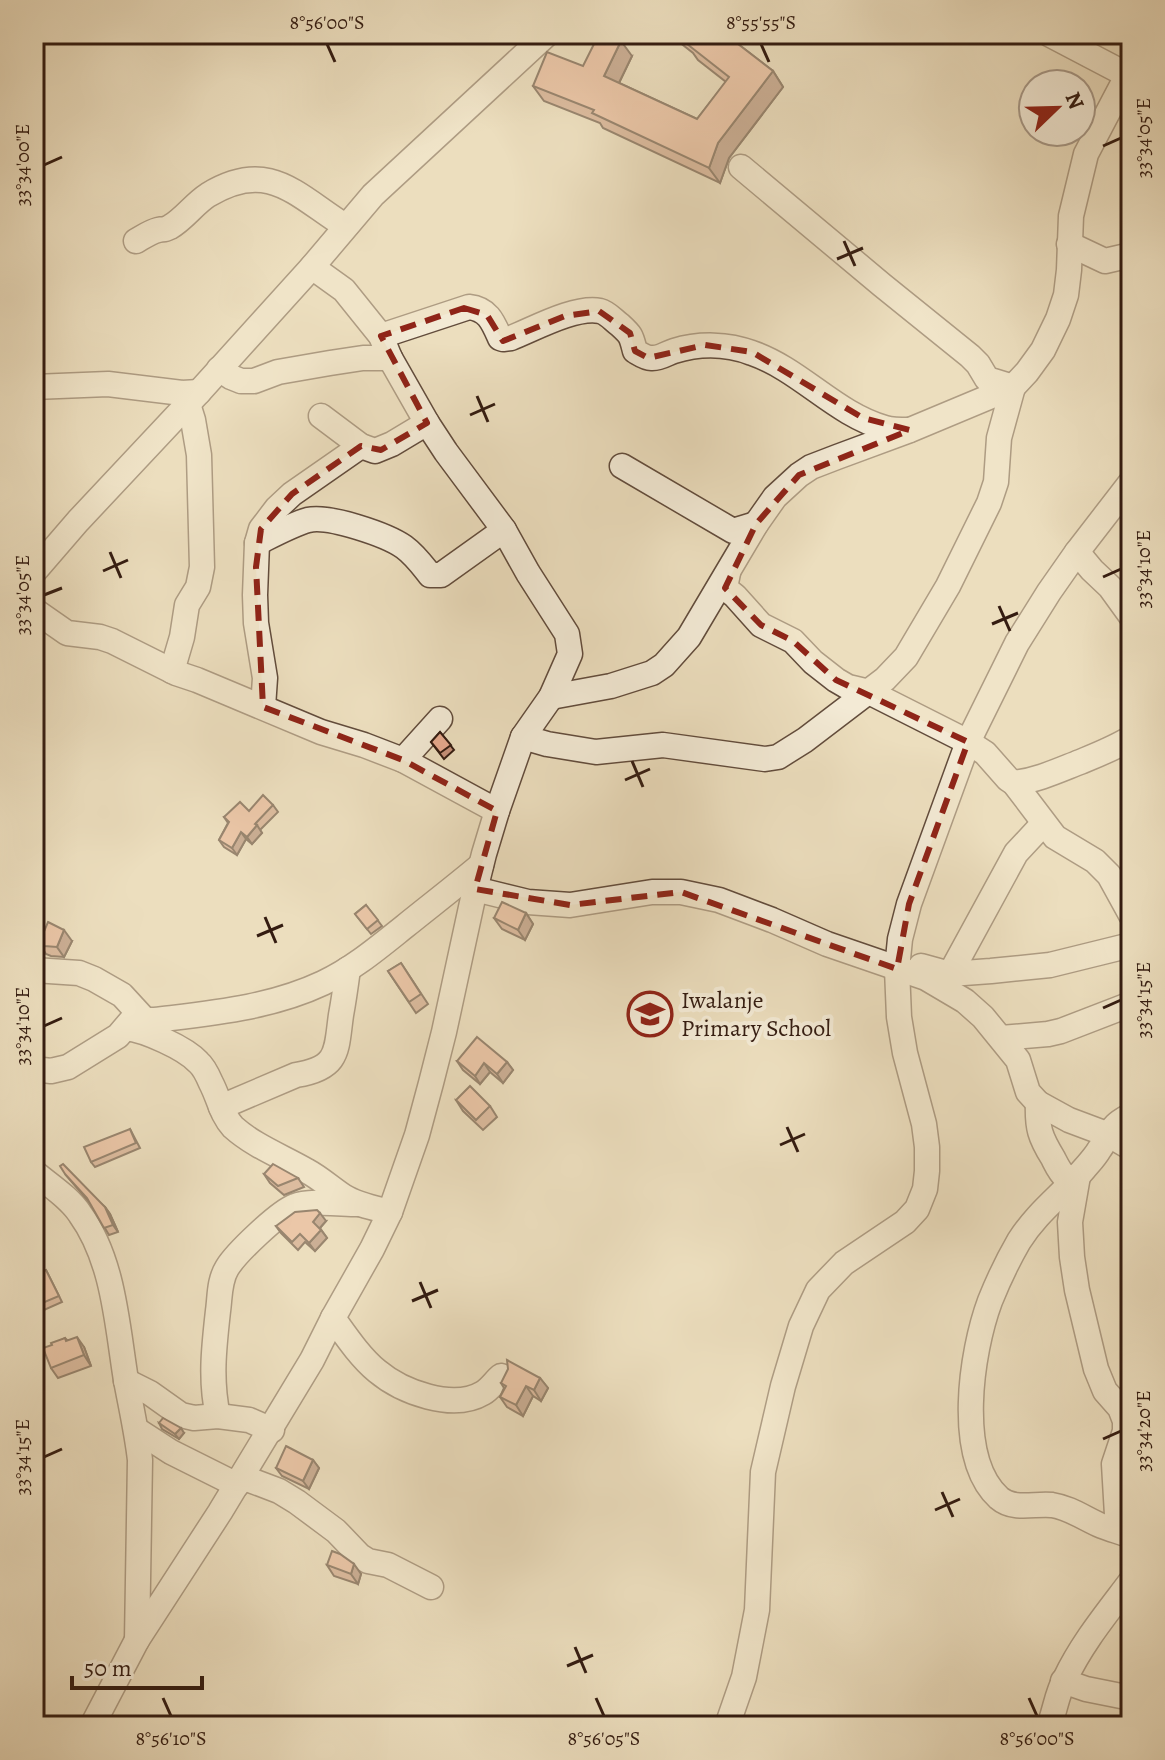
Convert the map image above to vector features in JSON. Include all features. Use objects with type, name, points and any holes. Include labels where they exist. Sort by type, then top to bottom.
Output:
[{"type":"street","points":[[34,572],[312,267],[373,195],[547,34]]},
{"type":"street","points":[[1049,34],[1130,74]]},
{"type":"street","points":[[1086,34],[1089,43],[1130,74]]},
{"type":"street","points":[[551,697],[611,686],[659,668],[689,637],[775,497],[799,475],[1013,387],[1036,362],[1058,319],[1069,279],[1071,216],[1086,154],[1130,74]]},
{"type":"street","points":[[741,167],[970,356],[987,379],[1013,387]]},
{"type":"street","points":[[136,241],[171,226],[210,194],[248,180],[266,180],[290,188],[347,225]]},
{"type":"street","points":[[1069,244],[1105,261],[1131,255]]},
{"type":"street","points":[[92,1726],[137,1640],[272,1430],[390,1212],[417,1135],[431,1083],[475,889],[497,811],[523,737],[551,697],[569,661],[569,637],[504,530],[427,423],[385,347],[344,290],[312,267]]},
{"type":"street","points":[[219,369],[241,381],[254,381],[278,372],[363,358],[469,307],[487,315],[503,339],[577,312],[599,311],[630,333],[635,351],[646,357],[654,359],[676,350],[705,345],[727,345],[769,359],[850,412],[886,428],[910,430]]},
{"type":"street","points":[[34,387],[108,384],[182,393],[194,398]]},
{"type":"street","points":[[523,737],[596,752],[663,745],[770,759],[792,748],[869,692],[906,657],[968,549],[989,503],[996,482],[999,438],[1013,387]]},
{"type":"street","points":[[172,671],[187,605],[198,587],[202,567],[194,398]]},
{"type":"street","points":[[321,416],[369,450],[381,450],[427,423]]},
{"type":"street","points":[[263,707],[265,678],[256,623],[257,543],[261,529],[292,494],[361,446]]},
{"type":"street","points":[[622,466],[733,531],[756,524]]},
{"type":"street","points":[[727,1726],[744,1677],[757,1610],[763,1472],[801,1326],[818,1290],[844,1263],[911,1216],[925,1189],[927,1147],[924,1124],[899,1017],[897,964],[909,904],[968,742],[1017,643],[1077,552],[1131,482]]},
{"type":"street","points":[[257,543],[307,520],[327,520],[397,542],[430,575],[438,576],[504,530]]},
{"type":"street","points":[[1077,552],[1110,587],[1131,616]]},
{"type":"street","points":[[728,573],[725,588],[761,625],[793,641],[836,680],[848,687],[869,692],[968,742],[993,760],[1055,837],[1120,876],[1131,915]]},
{"type":"street","points":[[34,610],[67,633],[112,641],[172,671],[321,732],[403,760],[497,811]]},
{"type":"street","points":[[403,760],[440,719]]},
{"type":"street","points":[[1014,783],[1059,772],[1131,738]]},
{"type":"street","points":[[950,974],[1016,853],[1043,824]]},
{"type":"street","points":[[34,1069],[51,1071],[68,1067],[107,1044],[132,1021],[245,1008],[325,982],[383,944],[481,865]]},
{"type":"street","points":[[475,889],[528,902],[562,905],[637,894],[681,892],[719,900],[827,944],[897,964],[950,974],[1050,965],[1131,945]]},
{"type":"street","points":[[897,964],[965,1001],[983,1017],[1018,1060],[1028,1092],[1038,1103],[1131,1148]]},
{"type":"street","points":[[221,1107],[328,1063],[339,1042],[348,969]]},
{"type":"street","points":[[34,970],[79,973],[122,995],[132,1021],[199,1062],[229,1123],[246,1138],[306,1170],[344,1197],[390,1212]]},
{"type":"street","points":[[1001,1038],[1061,1031],[1131,1004]]},
{"type":"street","points":[[1038,1103],[1037,1126],[1046,1149],[1067,1179],[1078,1176]]},
{"type":"street","points":[[1128,1534],[1103,1527],[1056,1506],[1015,1506],[1004,1502],[982,1476],[972,1440],[970,1408],[978,1347],[989,1303],[1012,1255],[1034,1220],[1078,1176],[1100,1150],[1114,1126],[1131,1115]]},
{"type":"street","points":[[34,1172],[79,1212],[89,1228],[102,1256],[116,1313],[140,1460],[137,1640]]},
{"type":"street","points":[[1078,1176],[1070,1222],[1072,1257],[1096,1369],[1105,1391],[1120,1408],[1125,1421],[1125,1431],[1114,1464],[1117,1515],[1128,1534]]},
{"type":"street","points":[[218,1416],[213,1358],[220,1288],[226,1269],[258,1234],[296,1205],[359,1204]]},
{"type":"street","points":[[333,1318],[376,1370],[390,1380],[433,1398],[451,1401],[468,1399],[484,1393],[501,1376]]},
{"type":"street","points":[[126,1381],[150,1393],[181,1415],[249,1420],[272,1430]]},
{"type":"street","points":[[137,1430],[181,1457],[239,1481],[279,1491],[336,1531],[360,1556],[388,1565],[431,1587]]},
{"type":"street","points":[[1049,1726],[1063,1681],[1089,1636],[1131,1581]]},
{"type":"street","points":[[1063,1681],[1131,1698]]},
{"type":"highlighted area","points":[[464,308],[487,315],[503,341],[565,316],[599,311],[630,333],[635,351],[648,358],[705,345],[752,352],[863,418],[910,430],[799,475],[756,524],[725,588],[761,625],[793,641],[836,680],[968,742],[909,904],[897,969],[681,892],[570,905],[475,889],[497,811],[403,760],[263,707],[256,567],[261,529],[292,494],[361,446],[381,450],[427,423],[381,336]]},
{"type":"building","points":[[599,34],[608,34],[621,41],[604,76],[697,119],[729,77],[678,34],[725,34],[773,71],[718,143],[709,168],[592,113],[594,110],[533,86],[547,52],[583,66]]},
{"type":"building","points":[[440,732],[451,745],[440,753],[431,742]]},
{"type":"building","points":[[263,795],[273,805],[247,837],[241,832],[232,848],[219,840],[229,822],[224,817],[240,802],[249,811]]},
{"type":"building","points":[[502,902],[526,913],[518,930],[494,918]]},
{"type":"building","points":[[366,905],[378,920],[367,929],[355,914]]},
{"type":"building","points":[[48,922],[64,930],[57,947],[39,943]]},
{"type":"building","points":[[401,963],[421,994],[409,1002],[388,971]]},
{"type":"building","points":[[477,1037],[507,1062],[497,1074],[484,1063],[475,1076],[457,1061]]},
{"type":"building","points":[[470,1086],[490,1106],[476,1120],[456,1100]]},
{"type":"building","points":[[130,1129],[136,1143],[91,1162],[84,1147]]},
{"type":"building","points":[[63,1164],[105,1207],[113,1225],[104,1228],[87,1198],[65,1174],[60,1166]]},
{"type":"building","points":[[273,1164],[298,1178],[278,1186],[264,1174]]},
{"type":"building","points":[[317,1210],[320,1213],[313,1222],[321,1230],[309,1243],[300,1234],[292,1242],[276,1226],[295,1212]]},
{"type":"building","points":[[46,1270],[59,1296],[40,1304],[38,1299],[34,1301],[34,1275]]},
{"type":"building","points":[[77,1337],[84,1355],[51,1368],[43,1348],[65,1338],[66,1341]]},
{"type":"building","points":[[507,1360],[540,1378],[534,1390],[526,1386],[516,1405],[500,1397],[506,1386],[501,1383],[508,1369]]},
{"type":"building","points":[[163,1418],[181,1428],[175,1434],[159,1423]]},
{"type":"building","points":[[286,1446],[313,1460],[303,1481],[276,1468]]},
{"type":"building","points":[[332,1551],[354,1564],[351,1574],[327,1565]]},
{"type":"waterway","points":[[34,49],[56,34]]},
{"type":"place","name":"Iwalanje Primary School","points":[[650,1014]]}]
